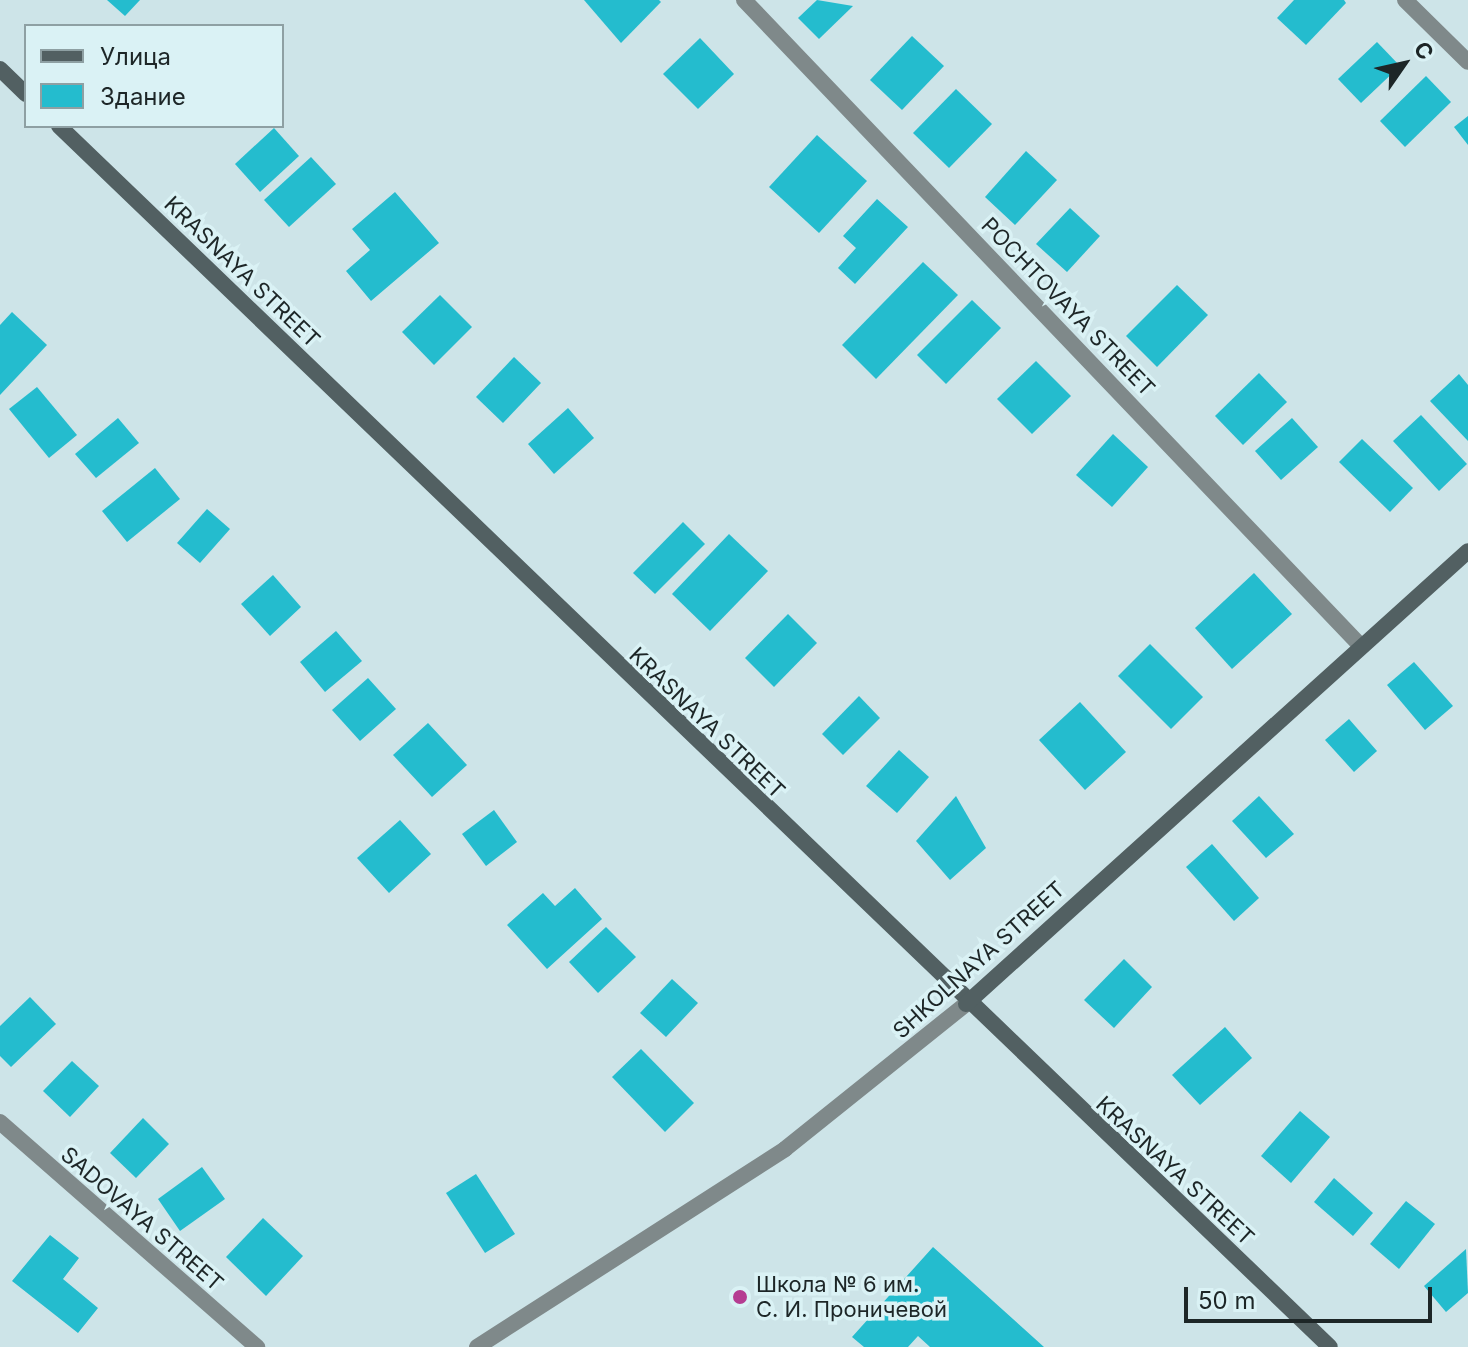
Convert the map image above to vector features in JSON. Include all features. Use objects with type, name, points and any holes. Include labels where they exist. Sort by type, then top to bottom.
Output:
[{"type":"street","name":"POCHTOVAYA STREET","points":[[744,0],[1359,644]]},
{"type":"street","points":[[1405,0],[1468,62]]},
{"type":"street","points":[[0,69],[24,92]]},
{"type":"street","name":"KRASNAYA STREET","points":[[61,128],[966,1004],[1330,1347]]},
{"type":"street","name":"SHKOLNAYA STREET","points":[[477,1347],[785,1149],[966,1004],[1359,644],[1468,551]]},
{"type":"street","name":"SADOVAYA STREET","points":[[0,1122],[257,1347]]},
{"type":"building","points":[[107,0],[140,0],[125,16]]},
{"type":"building","points":[[584,0],[659,0],[661,2],[621,43]]},
{"type":"building","points":[[817,0],[853,6],[819,39],[798,18]]},
{"type":"building","points":[[1294,0],[1344,0],[1346,3],[1306,45],[1277,18]]},
{"type":"building","points":[[912,36],[944,66],[902,110],[870,80]]},
{"type":"building","points":[[700,38],[734,74],[698,109],[663,74]]},
{"type":"building","points":[[1377,42],[1400,66],[1361,103],[1338,79]]},
{"type":"building","points":[[1426,76],[1451,102],[1405,147],[1380,121]]},
{"type":"building","points":[[956,89],[992,124],[949,168],[913,133]]},
{"type":"building","points":[[1468,116],[1468,145],[1454,127]]},
{"type":"building","points":[[274,128],[299,156],[260,192],[235,164]]},
{"type":"building","points":[[817,135],[867,181],[819,233],[769,187]]},
{"type":"building","points":[[1026,151],[1057,180],[1015,225],[985,197]]},
{"type":"building","points":[[311,157],[336,184],[289,227],[264,200]]},
{"type":"building","points":[[395,192],[439,243],[371,301],[346,271],[370,250],[352,229]]},
{"type":"building","points":[[877,199],[908,227],[855,284],[838,268],[856,248],[843,236]]},
{"type":"building","points":[[1070,208],[1100,236],[1067,272],[1036,244]]},
{"type":"building","points":[[923,262],[958,295],[876,379],[842,345]]},
{"type":"building","points":[[1177,285],[1208,315],[1157,367],[1126,336]]},
{"type":"building","points":[[440,295],[472,327],[434,365],[402,332]]},
{"type":"building","points":[[972,300],[1001,328],[946,384],[917,355]]},
{"type":"building","points":[[12,312],[47,345],[0,395],[0,325]]},
{"type":"building","points":[[514,357],[541,383],[503,423],[476,397]]},
{"type":"building","points":[[1036,361],[1071,396],[1032,434],[997,399]]},
{"type":"building","points":[[1259,373],[1287,402],[1243,445],[1215,416]]},
{"type":"building","points":[[1459,374],[1468,385],[1468,441],[1430,401]]},
{"type":"building","points":[[37,387],[77,435],[49,458],[9,409]]},
{"type":"building","points":[[568,408],[594,438],[554,474],[528,444]]},
{"type":"building","points":[[1421,415],[1467,464],[1439,491],[1393,441]]},
{"type":"building","points":[[118,418],[139,443],[96,478],[75,454]]},
{"type":"building","points":[[1292,418],[1318,447],[1281,480],[1255,451]]},
{"type":"building","points":[[1113,434],[1148,467],[1112,507],[1076,475]]},
{"type":"building","points":[[1362,439],[1413,488],[1390,512],[1339,462]]},
{"type":"building","points":[[155,468],[180,499],[127,542],[102,511]]},
{"type":"building","points":[[207,509],[230,529],[200,563],[177,543]]},
{"type":"building","points":[[683,522],[705,544],[655,594],[633,573]]},
{"type":"building","points":[[729,534],[768,571],[710,631],[672,594]]},
{"type":"building","points":[[1254,573],[1292,614],[1232,669],[1195,628]]},
{"type":"building","points":[[273,575],[301,607],[270,636],[241,604]]},
{"type":"building","points":[[788,614],[817,643],[774,687],[745,658]]},
{"type":"building","points":[[336,631],[362,661],[325,692],[300,662]]},
{"type":"building","points":[[1150,644],[1203,697],[1171,729],[1118,676]]},
{"type":"building","points":[[1414,662],[1453,706],[1425,730],[1387,685]]},
{"type":"building","points":[[368,678],[396,709],[360,741],[332,710]]},
{"type":"building","points":[[859,696],[880,718],[843,755],[822,734]]},
{"type":"building","points":[[1080,702],[1126,752],[1085,790],[1039,740]]},
{"type":"building","points":[[1349,719],[1377,751],[1354,772],[1325,740]]},
{"type":"building","points":[[428,723],[467,765],[432,797],[393,755]]},
{"type":"building","points":[[899,750],[929,777],[897,813],[866,786]]},
{"type":"building","points":[[956,796],[986,848],[950,880],[916,841]]},
{"type":"building","points":[[1259,796],[1294,834],[1266,858],[1232,821]]},
{"type":"building","points":[[494,810],[517,842],[486,866],[462,834]]},
{"type":"building","points":[[400,820],[431,854],[389,893],[357,858]]},
{"type":"building","points":[[1212,844],[1259,898],[1234,921],[1186,867]]},
{"type":"building","points":[[575,888],[602,919],[547,969],[507,925],[543,893],[555,906]]},
{"type":"building","points":[[606,927],[636,957],[598,993],[569,962]]},
{"type":"building","points":[[1124,959],[1152,987],[1114,1028],[1084,1000]]},
{"type":"building","points":[[672,979],[698,1003],[666,1037],[640,1013]]},
{"type":"building","points":[[30,997],[56,1024],[11,1067],[0,1056],[0,1026]]},
{"type":"building","points":[[1225,1027],[1252,1058],[1200,1105],[1172,1075]]},
{"type":"building","points":[[641,1049],[694,1103],[665,1132],[612,1077]]},
{"type":"building","points":[[72,1061],[99,1086],[70,1117],[43,1091]]},
{"type":"building","points":[[1300,1111],[1330,1137],[1291,1183],[1261,1156]]},
{"type":"building","points":[[143,1118],[169,1144],[136,1178],[110,1153]]},
{"type":"building","points":[[202,1167],[225,1199],[180,1231],[158,1199]]},
{"type":"building","points":[[476,1174],[515,1234],[485,1253],[446,1193]]},
{"type":"building","points":[[1334,1178],[1373,1213],[1353,1236],[1314,1202]]},
{"type":"building","points":[[1406,1201],[1435,1224],[1399,1269],[1370,1244]]},
{"type":"building","points":[[263,1218],[303,1256],[266,1296],[226,1257]]},
{"type":"building","points":[[50,1235],[79,1258],[63,1279],[98,1308],[78,1333],[12,1281]]},
{"type":"building","points":[[933,1247],[1044,1347],[930,1347],[918,1336],[908,1347],[864,1347],[852,1337]]},
{"type":"building","points":[[1466,1249],[1468,1293],[1446,1312],[1424,1286]]},
{"type":"place","name":"Школа № 6 им. С. И. Проничевой","points":[[740,1297]]}]
